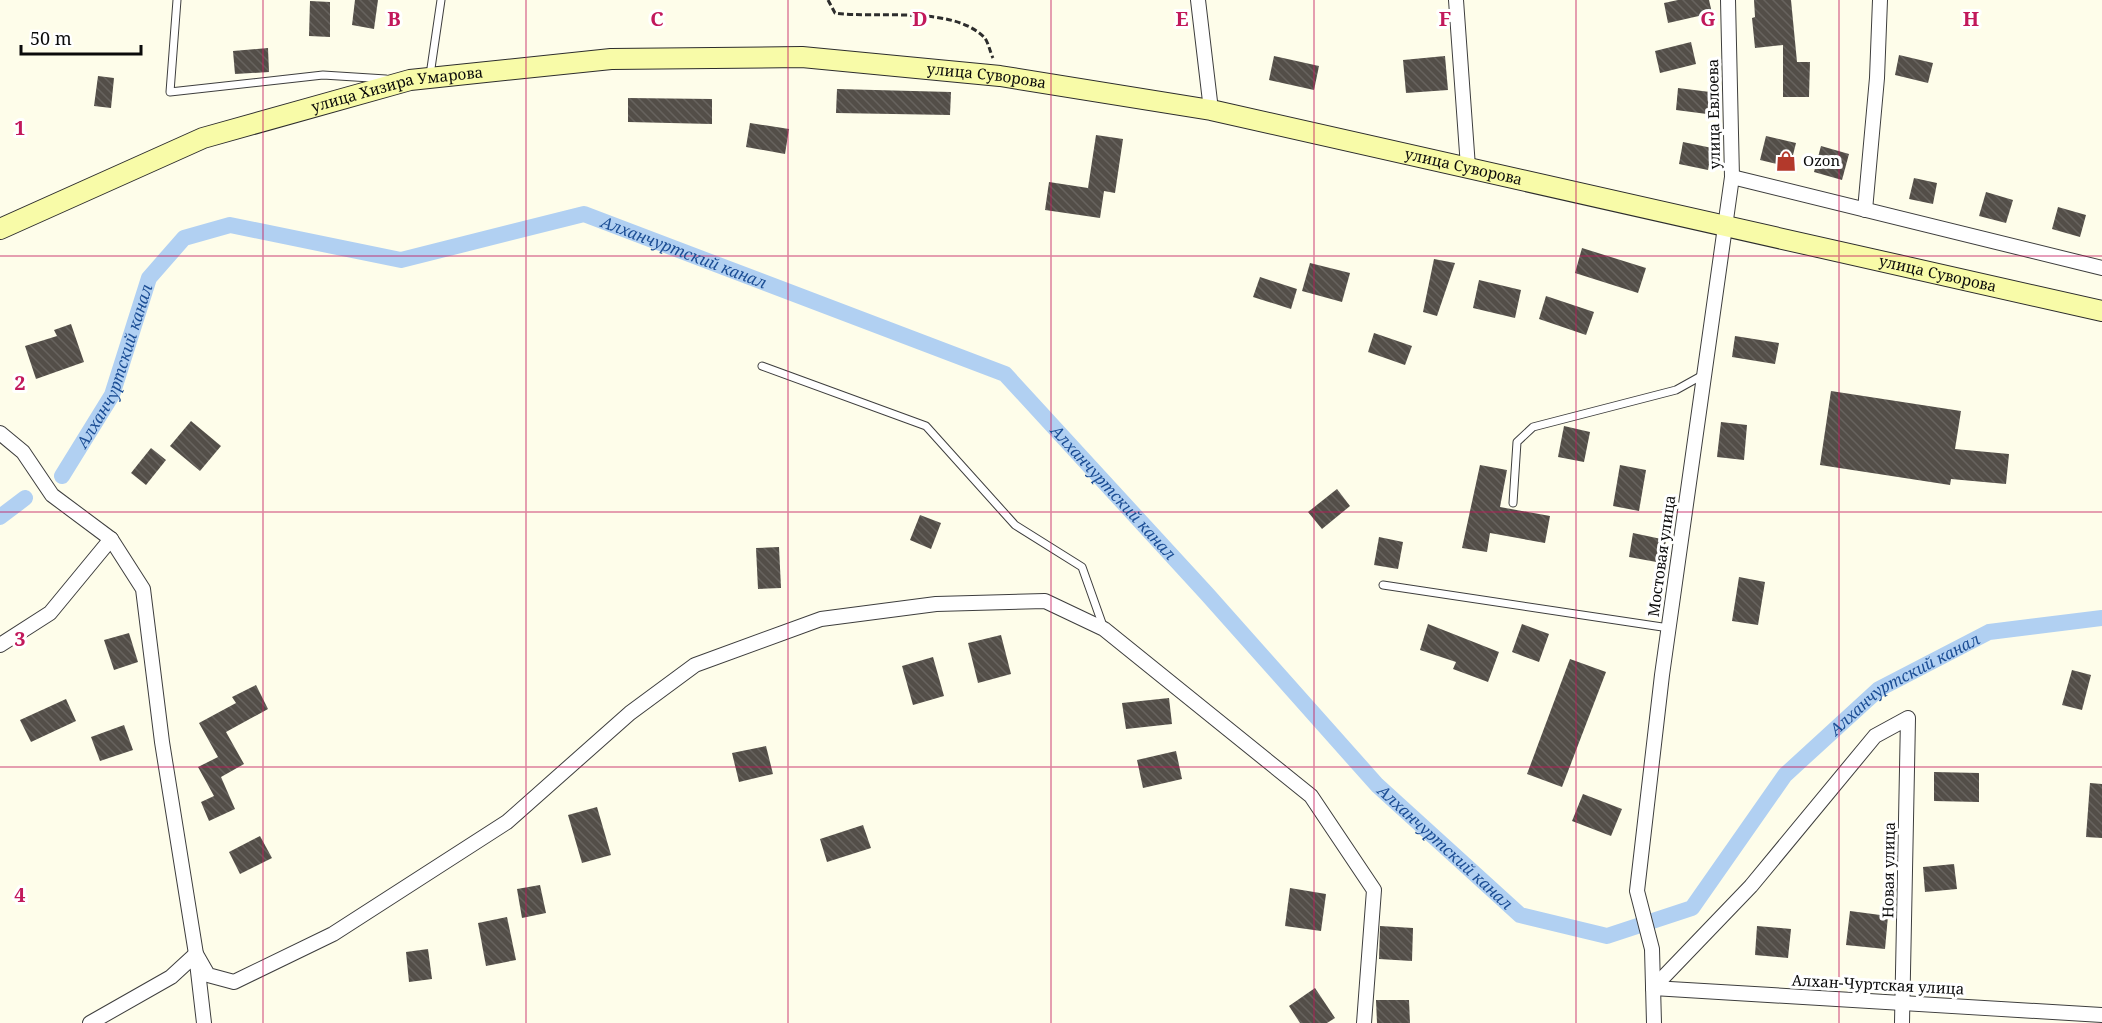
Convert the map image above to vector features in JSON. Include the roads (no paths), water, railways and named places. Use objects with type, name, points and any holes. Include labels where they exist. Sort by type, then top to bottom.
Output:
[{"type":"main road","name":"улица Хизира Умарова","points":[[0,230],[204,138],[419,79],[611,59],[816,58]]},
{"type":"main road","name":"улица Суворова","points":[[816,58],[1000,76],[1211,110],[2102,311]]},
{"type":"street","points":[[1198,0],[1211,110]]},
{"type":"street","points":[[1456,0],[1468,167]]},
{"type":"street","name":"улица Евлоева","points":[[1726,226],[1732,177],[1728,0]]},
{"type":"street","points":[[1865,210],[1877,78],[1880,0]]},
{"type":"street","points":[[1732,177],[2102,268]]},
{"type":"street","name":"Мостовая улица","points":[[1653,988],[1652,949],[1637,891],[1669,628],[1726,226]]},
{"type":"street","points":[[0,433],[23,452],[52,495],[111,539],[143,589],[162,742],[196,954],[204,1023]]},
{"type":"street","points":[[0,645],[50,613],[111,539]]},
{"type":"street","points":[[196,954],[208,975],[234,982],[333,934],[507,822],[630,713],[695,665],[821,619],[936,604],[1045,601],[1104,629],[1311,796],[1374,890],[1364,1023]]},
{"type":"street","name":"Новая улица","points":[[1653,988],[1751,886],[1875,736],[1908,718],[1902,1023]]},
{"type":"street","points":[[90,1023],[171,977],[196,954]]},
{"type":"street","points":[[1653,988],[1654,1023]]},
{"type":"street","name":"Алхан-Чуртская улица","points":[[1653,988],[2102,1014]]},
{"type":"lane","points":[[177,0],[170,92],[323,75],[419,79],[441,0]]},
{"type":"lane","points":[[762,366],[926,426],[1015,525],[1082,567],[1104,629]]},
{"type":"lane","points":[[1513,503],[1517,442],[1533,427],[1676,390],[1705,374]]},
{"type":"lane","points":[[1383,585],[1669,628]]},
{"type":"waterway","name":"Алханчуртский канал","points":[[62,476],[112,395],[149,278],[184,238],[230,225],[401,260],[584,214],[1005,374],[1207,594],[1377,785],[1520,915],[1607,936],[1692,908],[1785,775],[1879,689],[1989,632],[2102,618]]},
{"type":"waterway","name":"Алханчуртский канал","points":[[0,517],[25,498]]},
{"type":"place","name":"Ozon","points":[[1786,161]]}]
